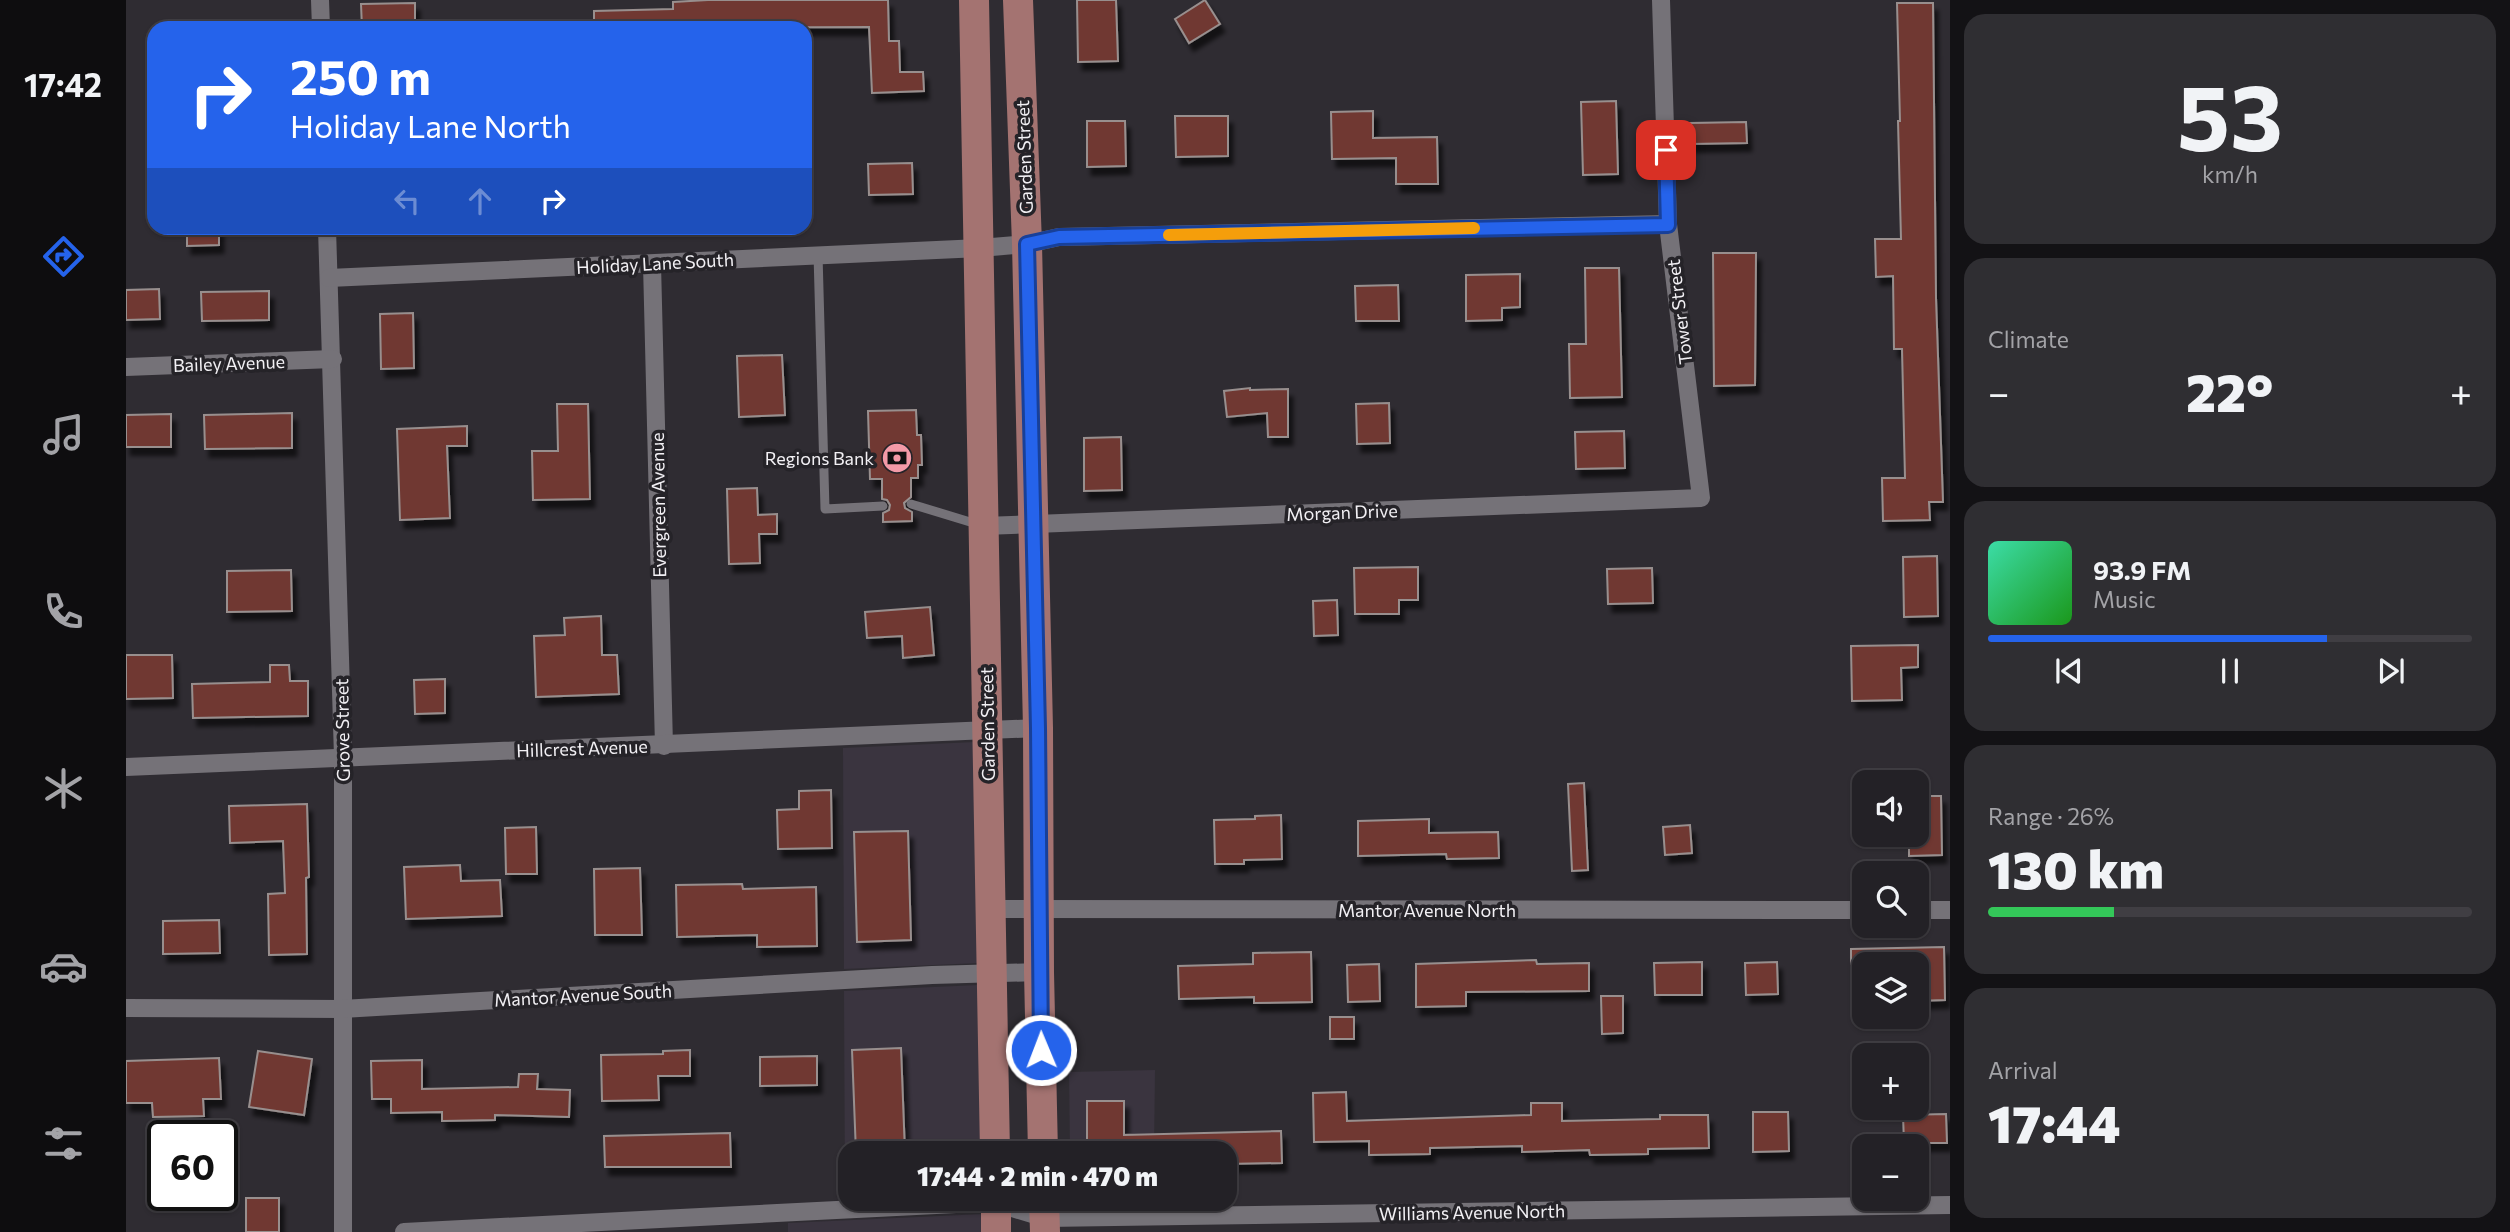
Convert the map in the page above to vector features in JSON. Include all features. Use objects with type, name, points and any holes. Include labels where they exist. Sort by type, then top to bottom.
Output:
[{"type":"main road","name":"Garden Street","points":[[974,0],[995,1141]]},
{"type":"main road","name":"Garden Street","points":[[1018,0],[1027,244],[1038,728],[1043,1141]]},
{"type":"street","points":[[320,0],[321,21]]},
{"type":"street","name":"Tower Street","points":[[1661,0],[1668,225],[1701,498]]},
{"type":"street","name":"Holiday Lane South","points":[[329,278],[980,248],[1027,244],[1059,237],[1668,225]]},
{"type":"street","name":"Grove Street","points":[[327,235],[344,757],[343,1232]]},
{"type":"street","name":"Evergreen Avenue","points":[[652,264],[664,746]]},
{"type":"street","name":"Bailey Avenue","points":[[126,367],[333,359]]},
{"type":"street","name":"Morgan Drive","points":[[984,526],[1701,498]]},
{"type":"street","name":"Hillcrest Avenue","points":[[126,767],[1038,728]]},
{"type":"street","name":"Mantor Avenue North","points":[[990,909],[1852,910]]},
{"type":"street","points":[[1929,910],[1950,910]]},
{"type":"street","name":"Mantor Avenue South","points":[[126,1008],[342,1009],[1039,972]]},
{"type":"street","name":"Williams Avenue North","points":[[404,1232],[996,1211],[1045,1216],[1950,1205]]},
{"type":"lane","points":[[818,254],[825,509],[883,506]]},
{"type":"lane","points":[[911,504],[984,526]]},
{"type":"shaded area","points":[[975,742],[979,963],[844,969],[843,748]]},
{"type":"shaded area","points":[[979,985],[982,1141],[845,1141],[844,991]]},
{"type":"shaded area","points":[[1155,1070],[1154,1141],[1070,1141],[1069,1072]]},
{"type":"shaded area","points":[[983,1214],[984,1232],[788,1232],[788,1223]]},
{"type":"building","points":[[888,0],[889,41],[899,41],[900,72],[923,72],[924,91],[872,93],[869,27],[812,27],[812,21],[594,21],[594,11],[673,9],[673,2]]},
{"type":"building","points":[[1077,0],[1116,0],[1118,61],[1078,62]]},
{"type":"building","points":[[1205,0],[1220,24],[1189,43],[1175,19]]},
{"type":"building","points":[[415,3],[415,21],[362,21],[361,4]]},
{"type":"building","points":[[1897,3],[1933,3],[1936,298],[1943,502],[1929,502],[1930,520],[1883,521],[1882,478],[1905,478],[1902,349],[1894,349],[1893,276],[1876,277],[1875,239],[1901,239]]},
{"type":"building","points":[[1616,101],[1618,174],[1583,175],[1581,102]]},
{"type":"building","points":[[1373,111],[1373,138],[1437,137],[1438,184],[1396,184],[1396,158],[1332,159],[1331,112]]},
{"type":"building","points":[[1175,116],[1228,116],[1228,156],[1176,157]]},
{"type":"building","points":[[1087,121],[1125,121],[1126,166],[1087,167]]},
{"type":"building","points":[[1746,122],[1747,143],[1690,144],[1690,123]]},
{"type":"building","points":[[912,163],[913,194],[869,195],[868,164]]},
{"type":"building","points":[[187,235],[219,235],[219,245],[187,246]]},
{"type":"building","points":[[1713,253],[1756,253],[1755,385],[1714,386]]},
{"type":"building","points":[[1585,268],[1619,268],[1622,397],[1570,398],[1569,344],[1586,344]]},
{"type":"building","points":[[1520,274],[1520,307],[1502,308],[1502,320],[1466,321],[1466,275]]},
{"type":"building","points":[[1398,285],[1399,321],[1356,321],[1355,286]]},
{"type":"building","points":[[159,289],[160,319],[126,320],[126,290]]},
{"type":"building","points":[[269,291],[269,320],[202,321],[201,292]]},
{"type":"building","points":[[413,313],[414,368],[381,369],[380,314]]},
{"type":"building","points":[[782,355],[785,415],[739,417],[737,356]]},
{"type":"building","points":[[1250,388],[1288,389],[1288,437],[1268,437],[1267,413],[1227,417],[1224,391]]},
{"type":"building","points":[[1389,403],[1390,443],[1357,444],[1356,404]]},
{"type":"building","points":[[557,404],[588,404],[590,499],[533,500],[532,451],[558,451]]},
{"type":"building","points":[[916,410],[917,435],[921,435],[922,465],[918,465],[918,478],[911,478],[911,497],[904,503],[905,508],[912,512],[912,521],[883,522],[883,513],[889,510],[890,505],[887,500],[882,499],[882,479],[870,479],[868,411]]},
{"type":"building","points":[[292,413],[292,448],[205,449],[204,415]]},
{"type":"building","points":[[171,414],[171,447],[126,447],[126,415]]},
{"type":"building","points":[[467,426],[467,446],[447,446],[450,518],[400,520],[397,429]]},
{"type":"building","points":[[1624,431],[1625,468],[1576,469],[1575,432]]},
{"type":"building","points":[[1121,437],[1122,490],[1084,491],[1084,438]]},
{"type":"building","points":[[757,488],[758,515],[777,514],[777,534],[759,534],[760,563],[729,564],[727,489]]},
{"type":"building","points":[[1937,556],[1938,616],[1904,617],[1903,557]]},
{"type":"building","points":[[1418,567],[1418,600],[1399,600],[1399,614],[1355,614],[1354,568]]},
{"type":"building","points":[[1652,568],[1653,603],[1608,604],[1607,569]]},
{"type":"building","points":[[291,570],[292,611],[227,612],[227,571]]},
{"type":"building","points":[[1337,600],[1338,635],[1314,636],[1313,601]]},
{"type":"building","points":[[930,607],[934,655],[903,658],[902,636],[867,638],[865,612]]},
{"type":"building","points":[[601,616],[602,655],[617,655],[619,694],[536,697],[534,636],[565,635],[564,618]]},
{"type":"building","points":[[1918,645],[1918,667],[1901,668],[1902,700],[1852,701],[1851,646]]},
{"type":"building","points":[[126,655],[172,655],[173,698],[126,699]]},
{"type":"building","points":[[270,665],[289,665],[290,681],[308,681],[308,716],[193,718],[192,684],[270,682]]},
{"type":"building","points":[[445,679],[445,713],[415,714],[414,680]]},
{"type":"building","points":[[1584,783],[1588,870],[1572,871],[1568,784]]},
{"type":"building","points":[[831,790],[832,848],[778,849],[777,810],[799,809],[799,791]]},
{"type":"building","points":[[1929,796],[1941,796],[1942,855],[1909,856],[1909,847],[1929,847]]},
{"type":"building","points":[[307,804],[307,954],[269,955],[268,894],[285,893],[283,841],[230,843],[229,806]]},
{"type":"building","points":[[1281,815],[1282,859],[1244,860],[1244,864],[1215,864],[1214,820]]},
{"type":"building","points":[[1429,819],[1429,833],[1498,832],[1499,858],[1447,859],[1446,854],[1358,856],[1358,821]]},
{"type":"building","points":[[1690,825],[1692,853],[1665,855],[1663,827]]},
{"type":"building","points":[[536,827],[537,874],[506,874],[505,828]]},
{"type":"building","points":[[908,831],[911,940],[857,942],[854,832]]},
{"type":"building","points":[[460,865],[461,881],[500,880],[502,916],[406,919],[404,867]]},
{"type":"building","points":[[640,868],[642,935],[595,935],[594,869]]},
{"type":"building","points":[[742,884],[743,889],[816,887],[817,946],[757,947],[757,935],[677,937],[676,885]]},
{"type":"building","points":[[219,920],[220,953],[163,954],[163,921]]},
{"type":"building","points":[[1944,947],[1945,1000],[1929,1001],[1929,952],[1852,952],[1851,964],[1851,949]]},
{"type":"building","points":[[1311,952],[1312,1002],[1254,1003],[1254,997],[1179,999],[1178,966],[1253,964],[1253,953]]},
{"type":"building","points":[[1536,960],[1537,964],[1589,963],[1589,991],[1466,992],[1466,1006],[1416,1007],[1416,964]]},
{"type":"building","points":[[1702,962],[1702,995],[1655,995],[1654,963]]},
{"type":"building","points":[[1777,962],[1778,994],[1746,995],[1745,963]]},
{"type":"building","points":[[1379,964],[1380,1001],[1348,1002],[1347,965]]},
{"type":"building","points":[[1601,996],[1623,996],[1623,1033],[1602,1034]]},
{"type":"building","points":[[1330,1017],[1354,1017],[1354,1039],[1330,1039]]},
{"type":"building","points":[[901,1048],[905,1141],[856,1141],[852,1050]]},
{"type":"building","points":[[690,1050],[690,1076],[658,1076],[659,1100],[602,1101],[601,1055],[663,1054],[663,1051]]},
{"type":"building","points":[[258,1051],[312,1059],[304,1115],[249,1107]]},
{"type":"building","points":[[817,1056],[817,1085],[760,1086],[760,1057]]},
{"type":"building","points":[[219,1058],[221,1099],[203,1099],[204,1116],[153,1117],[152,1103],[126,1103],[126,1061]]},
{"type":"building","points":[[422,1060],[422,1089],[518,1087],[519,1074],[538,1074],[537,1089],[570,1090],[569,1117],[495,1115],[495,1120],[442,1121],[442,1112],[391,1113],[391,1099],[372,1099],[371,1061]]},
{"type":"building","points":[[1346,1092],[1347,1121],[1531,1115],[1531,1103],[1562,1103],[1562,1121],[1708,1115],[1709,1148],[1648,1149],[1648,1154],[1590,1155],[1589,1150],[1522,1152],[1522,1146],[1430,1148],[1430,1154],[1369,1155],[1369,1141],[1314,1142],[1313,1093]]},
{"type":"building","points":[[1087,1101],[1124,1101],[1124,1135],[1281,1131],[1282,1163],[1237,1164],[1237,1141],[1087,1141]]},
{"type":"building","points":[[1753,1112],[1788,1112],[1789,1151],[1753,1152]]},
{"type":"building","points":[[1929,1114],[1946,1114],[1947,1143],[1929,1143],[1929,1134],[1904,1134],[1903,1120],[1929,1120]]},
{"type":"building","points":[[730,1133],[731,1167],[605,1167],[604,1136]]},
{"type":"building","points":[[246,1198],[279,1198],[279,1232],[246,1232]]},
{"type":"slow traffic","points":[[1169,235],[1474,228]]},
{"type":"place","name":"Regions Bank","points":[[897,458]]},
{"type":"route","points":[[1041,1050],[1038,728],[1027,244],[1059,237],[1668,225],[1666,150]]}]
